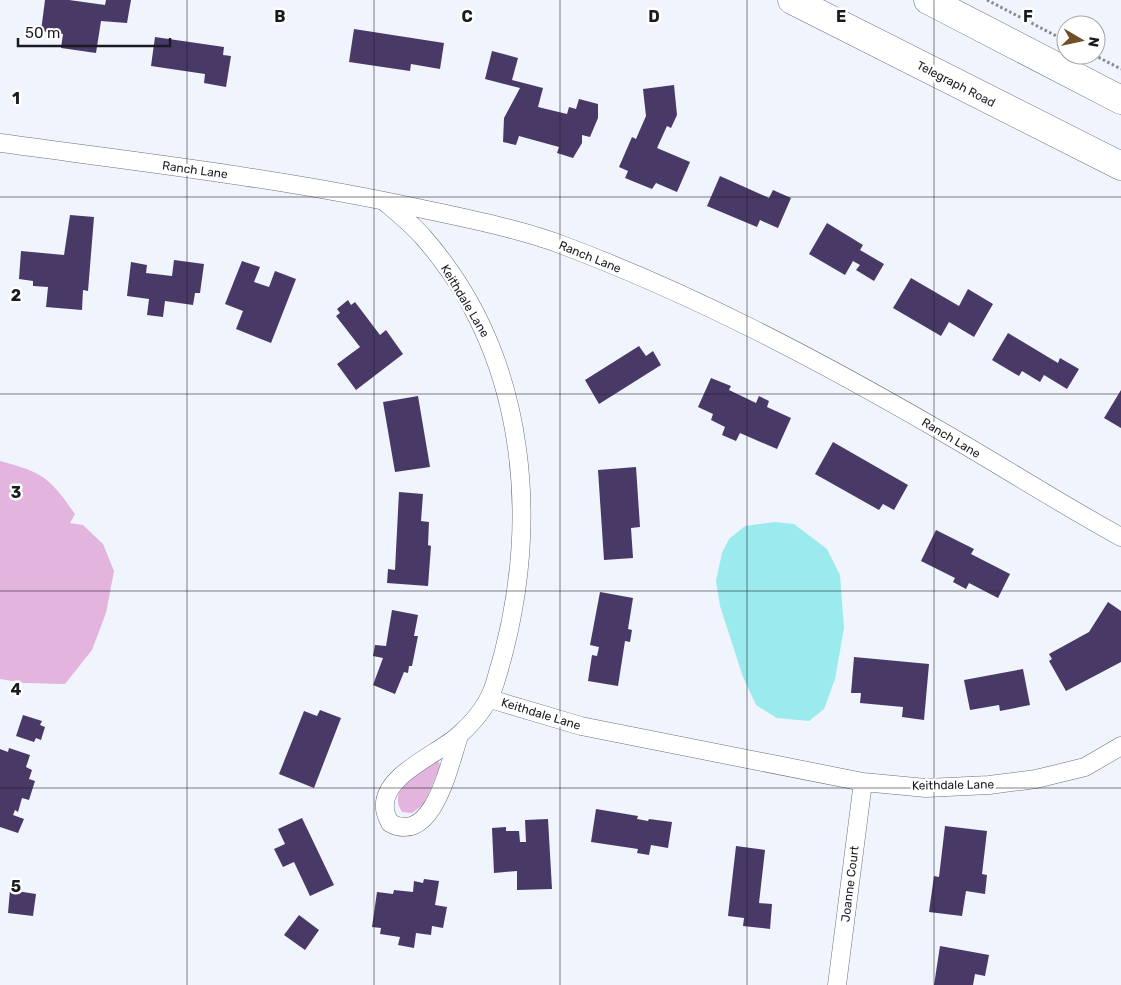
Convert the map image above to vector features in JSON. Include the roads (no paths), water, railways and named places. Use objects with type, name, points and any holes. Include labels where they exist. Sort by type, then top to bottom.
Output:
[{"type":"highway","name":"Telegraph Road","points":[[792,0],[1121,166]]},
{"type":"highway","points":[[928,0],[1121,100]]},
{"type":"street","name":"Ranch Lane","points":[[0,143],[194,169],[384,200],[562,244],[676,292],[798,351],[941,431],[1060,504],[1121,537]]},
{"type":"street","name":"Keithdale Lane","points":[[384,200],[424,237],[456,282],[485,331],[504,383],[520,460],[522,542],[503,659],[490,699],[581,726],[863,782],[926,788],[989,785],[1036,779],[1085,767],[1121,746]]},
{"type":"street","points":[[459,736],[435,803],[423,822],[400,828],[390,823],[384,809],[387,796],[396,779],[459,736],[490,699]]},
{"type":"street","name":"Joanne Court","points":[[837,985],[863,782]]},
{"type":"water","points":[[775,522],[794,524],[827,549],[840,575],[844,628],[835,679],[824,709],[809,721],[777,718],[756,705],[743,677],[720,606],[716,581],[722,553],[729,539],[745,526]]}]
